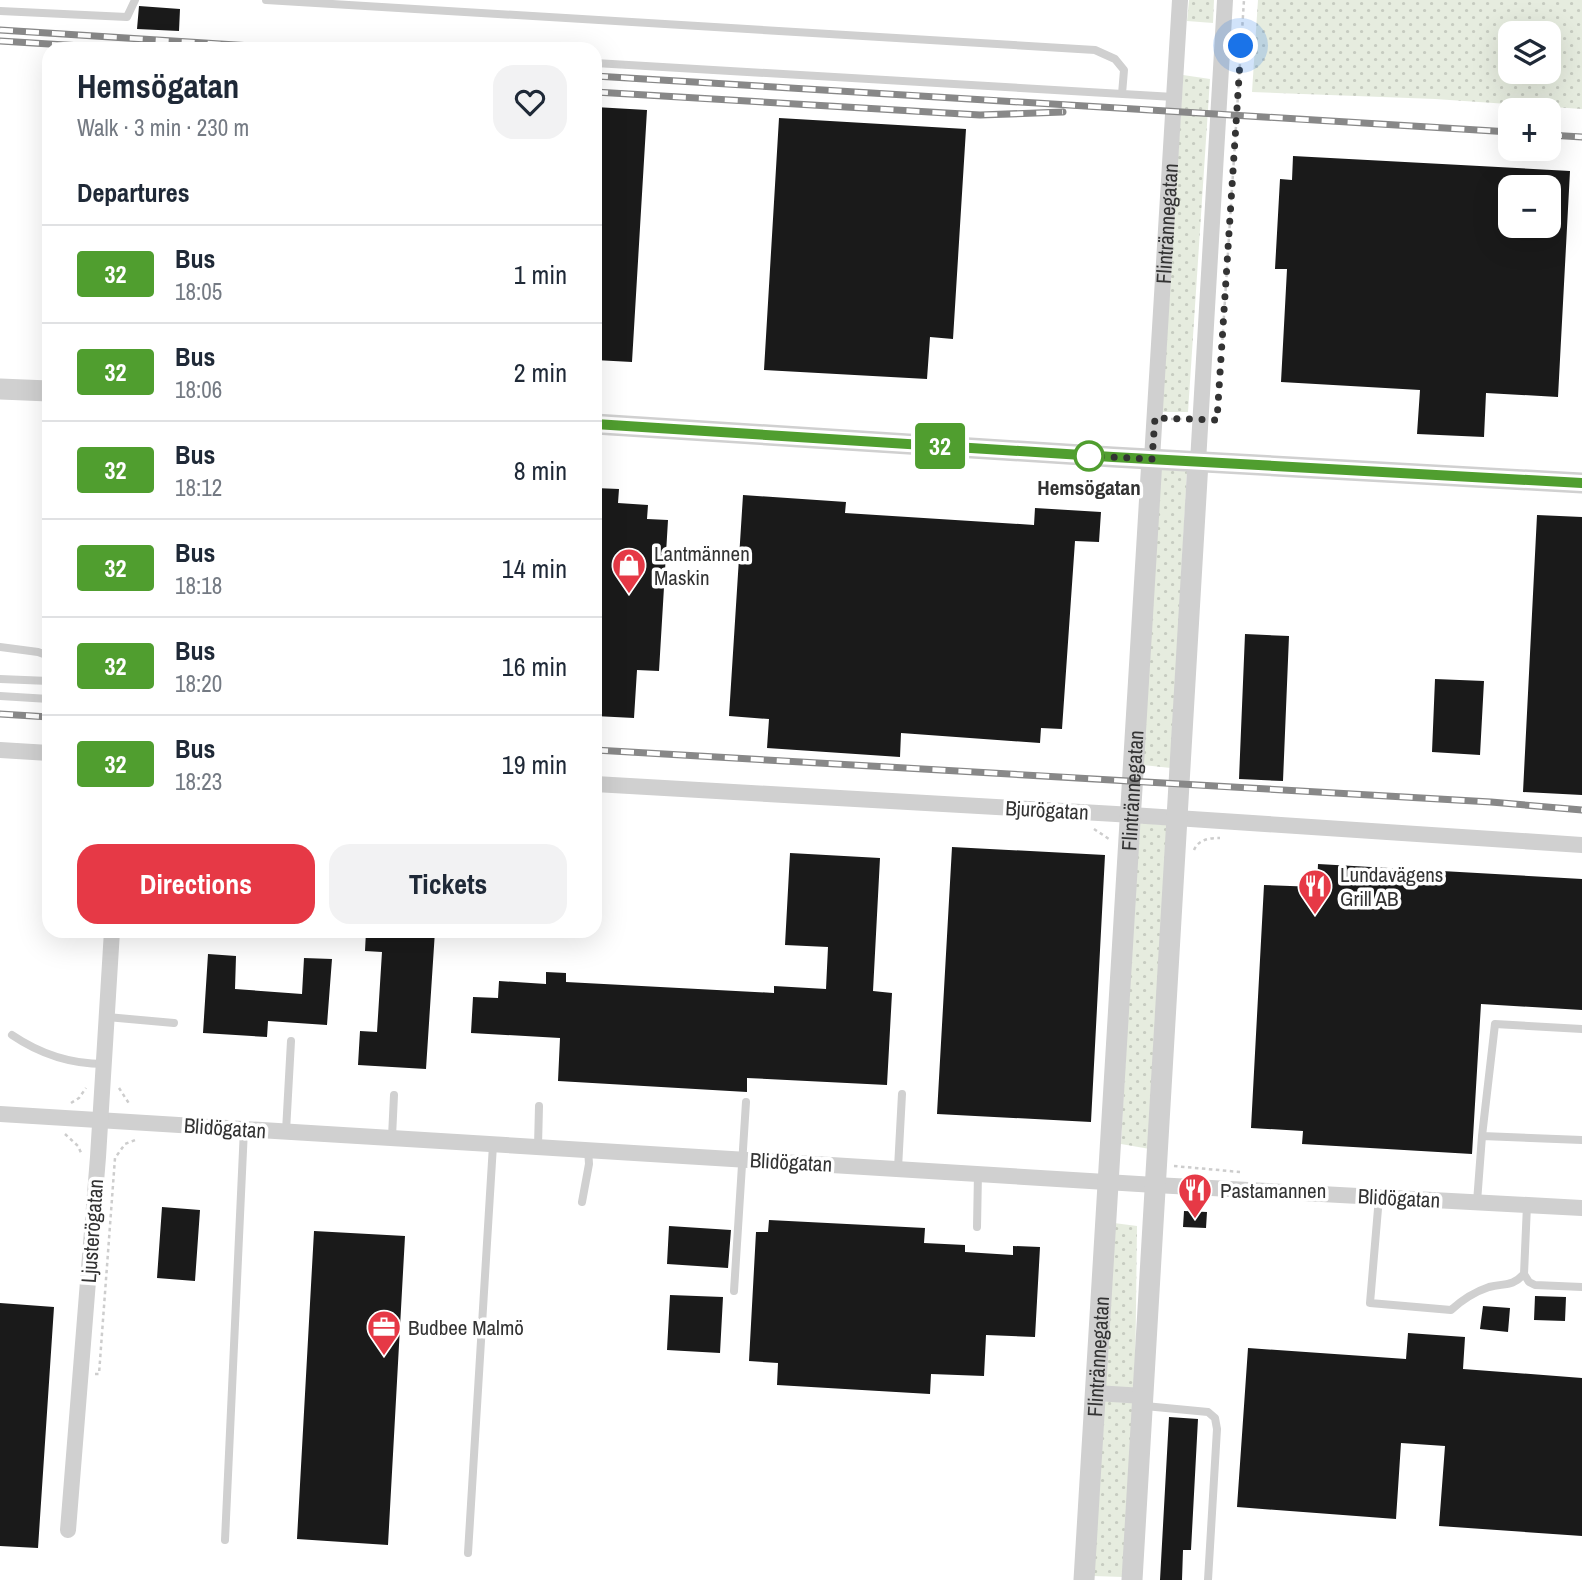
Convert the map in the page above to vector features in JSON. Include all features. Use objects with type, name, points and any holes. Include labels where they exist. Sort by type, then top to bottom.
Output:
[{"type":"street","name":"Flintrännegatan","points":[[1084,1580],[1180,0]]},
{"type":"street","points":[[1132,1580],[1225,0]]},
{"type":"street","points":[[0,388],[42,391]]},
{"type":"street","points":[[602,425],[1582,483]]},
{"type":"street","points":[[0,750],[42,753]]},
{"type":"street","name":"Bjurögatan","points":[[602,784],[1132,815],[1582,845]]},
{"type":"street","name":"Ljusterögatan","points":[[68,1530],[100,1119],[96,1064],[107,1017],[112,938]]},
{"type":"street","name":"Blidögatan","points":[[0,1114],[1155,1185],[1582,1208]]},
{"type":"street","points":[[1095,1393],[1143,1401]]},
{"type":"lane","points":[[0,11],[127,17],[135,0]]},
{"type":"lane","points":[[266,0],[1096,50],[1115,59],[1124,70],[1122,94]]},
{"type":"lane","points":[[602,63],[1174,97]]},
{"type":"lane","points":[[0,647],[42,653]]},
{"type":"lane","points":[[0,679],[42,681]]},
{"type":"lane","points":[[0,696],[42,699]]},
{"type":"lane","points":[[107,1017],[174,1023]]},
{"type":"lane","points":[[1477,1202],[1495,1024],[1582,1029]]},
{"type":"lane","points":[[12,1035],[31,1048],[52,1057],[96,1064]]},
{"type":"lane","points":[[286,1131],[291,1041]]},
{"type":"lane","points":[[898,1168],[902,1094]]},
{"type":"lane","points":[[392,1138],[394,1095]]},
{"type":"lane","points":[[734,1291],[746,1102]]},
{"type":"lane","points":[[538,1146],[539,1106]]},
{"type":"lane","points":[[225,1540],[244,1129]]},
{"type":"lane","points":[[1482,1136],[1582,1140]]},
{"type":"lane","points":[[468,1553],[493,1144]]},
{"type":"lane","points":[[582,1202],[589,1149]]},
{"type":"lane","points":[[977,1227],[978,1173]]},
{"type":"lane","points":[[1379,1196],[1370,1303],[1451,1310],[1466,1297],[1489,1287],[1516,1283],[1524,1274],[1527,1205]]},
{"type":"lane","points":[[1524,1274],[1535,1285],[1582,1287]]},
{"type":"lane","points":[[1143,1401],[1208,1412],[1215,1418],[1217,1429],[1208,1580]]},
{"type":"path","points":[[1222,351],[1244,0]]},
{"type":"path","points":[[1155,418],[1200,420]]},
{"type":"path","points":[[1094,829],[1110,840]]},
{"type":"path","points":[[1176,856],[1190,857],[1196,845],[1206,839],[1220,838]]},
{"type":"path","points":[[68,1105],[79,1098],[96,1064]]},
{"type":"path","points":[[118,1083],[120,1092],[134,1109]]},
{"type":"path","points":[[49,1117],[48,1131],[64,1133],[72,1138],[82,1156]]},
{"type":"path","points":[[81,1373],[99,1374],[115,1158],[125,1144],[134,1139],[146,1138]]},
{"type":"shaded area","points":[[1189,0],[1214,0],[1213,23],[1187,21]]},
{"type":"shaded area","points":[[1258,0],[1582,0],[1582,109],[1561,108],[1561,98],[1498,98],[1498,103],[1252,92]]},
{"type":"shaded area","points":[[1183,75],[1210,79],[1188,412],[1162,412]]},
{"type":"shaded area","points":[[1160,469],[1187,471],[1171,768],[1143,765]]},
{"type":"shaded area","points":[[1138,823],[1168,825],[1150,1149],[1121,1144]]},
{"type":"shaded area","points":[[1114,1223],[1137,1226],[1135,1388],[1103,1387]]},
{"type":"shaded area","points":[[1101,1401],[1133,1403],[1123,1577],[1093,1576]]},
{"type":"building","points":[[139,6],[180,9],[179,31],[137,29]]},
{"type":"building","points":[[602,107],[647,110],[632,362],[602,360]]},
{"type":"building","points":[[779,118],[966,129],[953,339],[930,337],[927,379],[764,370]]},
{"type":"building","points":[[1293,156],[1570,171],[1558,397],[1486,393],[1484,437],[1417,434],[1420,390],[1281,382],[1287,269],[1275,269],[1280,179],[1292,180]]},
{"type":"building","name":"Lantmännen Maskin","points":[[602,488],[619,489],[618,503],[648,505],[647,519],[668,520],[659,671],[637,670],[634,718],[602,716]]},
{"type":"building","points":[[743,495],[846,502],[845,513],[1034,525],[1035,508],[1101,512],[1099,542],[1075,541],[1062,729],[1041,728],[1040,743],[901,733],[900,757],[767,748],[769,719],[729,716]]},
{"type":"building","points":[[1537,515],[1582,517],[1582,795],[1523,792]]},
{"type":"building","points":[[1245,634],[1289,636],[1283,781],[1239,779]]},
{"type":"building","points":[[1435,679],[1484,681],[1480,755],[1432,752]]},
{"type":"building","points":[[952,847],[1105,855],[1091,1122],[937,1114]]},
{"type":"building","points":[[790,853],[880,858],[873,991],[892,993],[887,1085],[747,1078],[747,1092],[558,1081],[560,1038],[471,1033],[473,997],[498,998],[499,981],[546,984],[546,972],[566,973],[566,982],[774,993],[774,986],[826,989],[828,947],[785,945]]},
{"type":"building","points":[[1318,864],[1582,879],[1582,1010],[1481,1004],[1472,1154],[1302,1144],[1303,1131],[1251,1128],[1264,885],[1317,887]]},
{"type":"building","points":[[366,938],[435,938],[426,1069],[358,1065],[360,1031],[377,1032],[382,952],[365,951]]},
{"type":"building","points":[[208,954],[236,956],[235,989],[302,994],[304,958],[332,959],[327,1025],[268,1021],[267,1037],[203,1033]]},
{"type":"building","points":[[162,1207],[200,1210],[195,1281],[157,1278]]},
{"type":"building","name":"Pastamannen","points":[[1184,1211],[1207,1212],[1206,1228],[1183,1227]]},
{"type":"building","points":[[769,1220],[925,1228],[924,1243],[965,1245],[965,1252],[1013,1255],[1013,1246],[1040,1247],[1035,1337],[986,1335],[984,1376],[931,1374],[930,1394],[777,1385],[778,1363],[749,1361],[756,1232],[768,1232]]},
{"type":"building","points":[[669,1226],[731,1230],[728,1268],[667,1264]]},
{"type":"building","points":[[314,1231],[405,1236],[388,1545],[297,1539]]},
{"type":"building","points":[[670,1295],[723,1297],[720,1353],[667,1350]]},
{"type":"building","points":[[1535,1296],[1566,1297],[1565,1321],[1534,1320]]},
{"type":"building","points":[[0,1303],[54,1307],[38,1548],[0,1546]]},
{"type":"building","points":[[1483,1306],[1510,1308],[1508,1332],[1480,1329]]},
{"type":"building","points":[[1408,1333],[1465,1337],[1463,1369],[1582,1378],[1582,1536],[1439,1526],[1445,1446],[1401,1443],[1396,1519],[1237,1507],[1248,1348],[1406,1359]]},
{"type":"building","points":[[1169,1417],[1198,1419],[1191,1550],[1183,1550],[1182,1580],[1160,1580]]},
{"type":"railway","points":[[0,30],[190,42]]},
{"type":"railway","points":[[0,41],[42,44]]},
{"type":"railway","points":[[602,76],[1498,131]]},
{"type":"railway","points":[[602,92],[980,115],[1063,112]]},
{"type":"railway","points":[[1561,136],[1582,137]]},
{"type":"railway","points":[[0,714],[42,717]]},
{"type":"railway","points":[[602,750],[1491,802],[1582,810]]},
{"type":"bus line","name":"32","points":[[602,424],[1582,483]]},
{"type":"place","name":"Hemsögatan","points":[[1089,456]]},
{"type":"place","name":"Lantmännen Maskin","points":[[629,595]]},
{"type":"place","name":"Lundavägens Grill AB","points":[[1315,916]]},
{"type":"place","name":"Pastamannen","points":[[1195,1220]]},
{"type":"place","name":"Budbee Malmö","points":[[384,1357]]},
{"type":"route","points":[[1089,456],[1152,459],[1155,418],[1217,420],[1241,46]]}]
